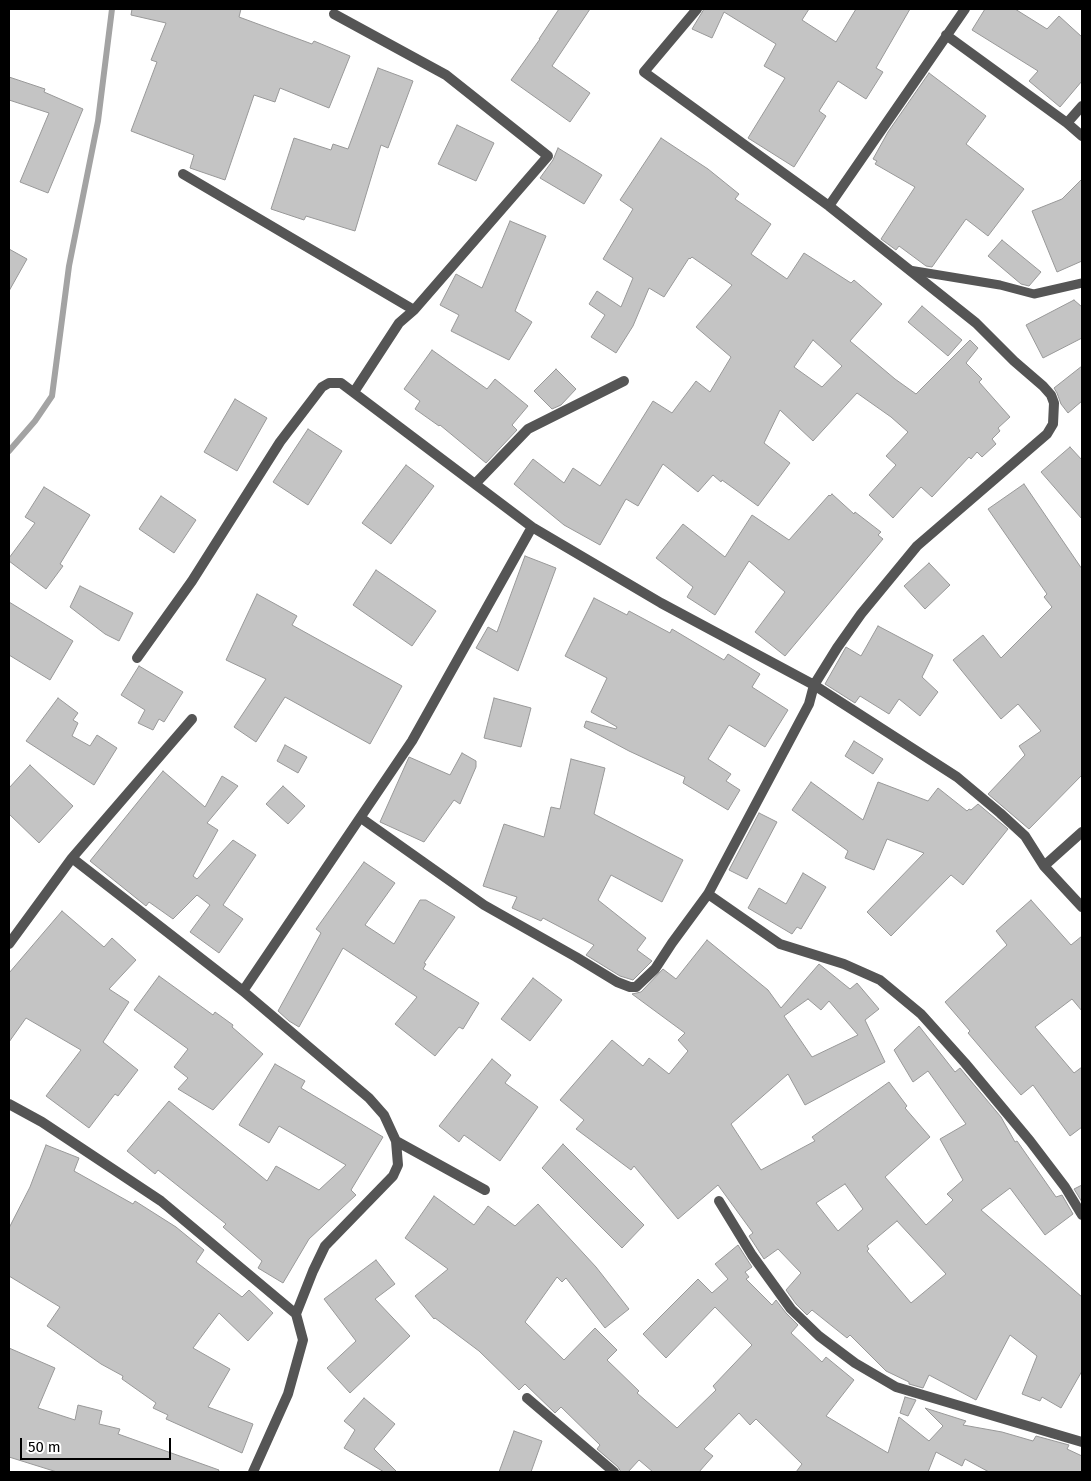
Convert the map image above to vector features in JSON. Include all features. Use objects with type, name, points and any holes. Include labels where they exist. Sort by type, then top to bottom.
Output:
[{"type":"street","points":[[361,818],[484,905],[616,982],[630,988],[636,987],[655,969],[708,894],[809,704],[814,685],[861,614],[917,546],[1048,434],[1053,424],[1054,403],[1051,395],[976,322],[829,206],[644,72],[697,9]]},
{"type":"street","points":[[829,206],[965,9]]},
{"type":"street","points":[[334,14],[446,75],[548,156],[414,310],[399,323],[354,392]]},
{"type":"street","points":[[946,35],[1082,136]]},
{"type":"street","points":[[1067,123],[1082,106]]},
{"type":"street","points":[[183,174],[414,310]]},
{"type":"street","points":[[475,484],[528,429],[624,381]]},
{"type":"street","points":[[137,658],[192,581],[280,442],[322,387],[329,383],[341,383],[532,527],[661,603],[814,685],[957,777],[1025,836],[1044,866],[1082,907]]},
{"type":"street","points":[[243,991],[412,741],[532,527]]},
{"type":"street","points":[[9,944],[72,858],[192,719]]},
{"type":"street","points":[[1044,866],[1082,832]]},
{"type":"street","points":[[72,858],[243,991],[369,1098],[384,1115],[396,1140],[398,1165],[393,1176],[325,1246],[296,1314]]},
{"type":"street","points":[[708,894],[780,944],[844,964],[880,980],[921,1014],[1030,1140],[1065,1187],[1082,1215]]},
{"type":"street","points":[[9,1104],[42,1122],[161,1202],[296,1314],[303,1340],[291,1385],[253,1472]]},
{"type":"street","points":[[396,1140],[485,1190]]},
{"type":"street","points":[[719,1201],[752,1255],[791,1308],[819,1336],[855,1362],[896,1387],[1081,1438]]},
{"type":"street","points":[[527,1398],[614,1472]]},
{"type":"lane","points":[[909,270],[1000,285],[1034,294],[1082,283]]},
{"type":"building","points":[[132,9],[241,9],[239,17],[312,44],[314,41],[350,56],[329,108],[280,88],[275,102],[254,95],[225,180],[190,168],[194,155],[131,131],[157,62],[151,60],[166,23],[131,15]]},
{"type":"building","points":[[559,9],[590,9],[552,66],[590,93],[570,122],[511,80]]},
{"type":"building","points":[[704,9],[809,9],[802,20],[836,42],[856,9],[910,9],[876,68],[883,72],[866,99],[838,81],[819,111],[826,116],[794,167],[748,138],[785,78],[764,66],[776,44],[724,12],[712,38],[692,29]]},
{"type":"building","points":[[985,9],[1015,9],[1047,29],[1059,16],[1082,37],[1082,81],[1060,107],[1029,81],[1038,71],[972,30]]},
{"type":"building","points":[[378,68],[413,81],[388,148],[381,145],[355,231],[306,216],[304,220],[271,209],[294,138],[331,150],[333,144],[348,149]]},
{"type":"building","points":[[929,73],[986,116],[966,144],[1024,189],[988,236],[966,219],[932,267],[926,266],[899,246],[896,250],[881,239],[915,187],[875,164],[877,161],[873,159],[888,132]]},
{"type":"building","points":[[9,77],[45,89],[44,92],[83,109],[48,193],[20,182],[49,113],[9,100]]},
{"type":"building","points":[[457,125],[494,143],[476,181],[438,164]]},
{"type":"building","points":[[661,138],[708,169],[739,194],[735,199],[771,224],[751,254],[787,279],[804,253],[851,283],[854,280],[882,304],[850,341],[916,394],[970,340],[978,348],[966,363],[982,379],[979,382],[1010,417],[998,428],[1000,431],[992,439],[996,444],[982,457],[977,452],[971,459],[969,457],[932,497],[921,487],[893,518],[869,495],[896,465],[886,456],[908,432],[891,417],[857,393],[813,441],[780,410],[764,443],[790,463],[758,506],[713,475],[698,492],[663,464],[638,506],[626,499],[600,545],[564,525],[514,484],[533,459],[564,483],[573,468],[600,486],[653,401],[672,413],[696,381],[710,392],[731,357],[696,327],[732,285],[692,257],[689,258],[664,297],[649,288],[633,326],[616,353],[591,337],[605,315],[589,304],[597,291],[621,307],[633,278],[603,259],[633,209],[620,200]],"holes":[[[813,340],[842,366],[822,387],[794,367]]]},
{"type":"building","points":[[558,148],[602,175],[584,204],[540,178],[553,160]]},
{"type":"building","points":[[1082,179],[1082,261],[1057,272],[1032,211],[1062,199]]},
{"type":"building","points":[[510,221],[546,236],[515,311],[532,322],[509,360],[451,331],[459,315],[440,305],[456,274],[482,288]]},
{"type":"building","points":[[1002,240],[1041,272],[1029,286],[1021,284],[988,256]]},
{"type":"building","points":[[9,249],[27,259],[9,291]]},
{"type":"building","points":[[1074,300],[1082,307],[1082,338],[1043,358],[1026,325]]},
{"type":"building","points":[[922,306],[962,340],[948,356],[908,322]]},
{"type":"building","points":[[432,350],[487,389],[495,379],[528,406],[512,425],[517,430],[486,463],[440,425],[415,409],[420,401],[404,389]]},
{"type":"building","points":[[1082,366],[1082,401],[1068,413],[1061,404],[1054,388]]},
{"type":"building","points":[[556,369],[576,389],[561,405],[552,409],[534,391]]},
{"type":"building","points":[[235,399],[267,418],[237,471],[204,452]]},
{"type":"building","points":[[308,429],[342,451],[308,505],[273,482]]},
{"type":"building","points":[[1070,447],[1082,460],[1082,519],[1041,472]]},
{"type":"building","points":[[406,465],[434,486],[391,544],[362,523]]},
{"type":"building","points":[[1024,484],[1082,569],[1082,775],[1029,829],[988,794],[1025,755],[1019,746],[1041,731],[1018,704],[1001,719],[953,660],[983,635],[1001,658],[1052,607],[1044,597],[1047,594],[988,509]]},
{"type":"building","points":[[44,487],[90,515],[60,564],[63,566],[46,589],[9,561],[9,558],[35,523],[25,517]]},
{"type":"building","points":[[832,494],[854,514],[855,512],[881,532],[878,535],[883,539],[785,656],[755,632],[785,592],[749,561],[715,615],[687,597],[693,587],[656,558],[683,524],[725,557],[752,515],[789,540],[829,495]]},
{"type":"building","points":[[161,496],[196,520],[174,553],[139,529]]},
{"type":"building","points":[[525,556],[556,568],[518,671],[476,648],[488,627],[497,632]]},
{"type":"building","points":[[929,563],[950,585],[925,609],[904,586]]},
{"type":"building","points":[[376,570],[436,611],[412,646],[353,605]]},
{"type":"building","points":[[80,586],[133,613],[119,641],[105,634],[70,607]]},
{"type":"building","points":[[257,594],[297,616],[292,625],[402,686],[370,744],[285,697],[256,742],[234,727],[266,679],[226,660]]},
{"type":"building","points":[[594,598],[627,615],[629,611],[670,633],[672,629],[724,660],[728,654],[760,674],[752,687],[788,710],[765,747],[729,725],[708,759],[731,774],[726,781],[740,790],[728,810],[683,783],[685,777],[629,751],[584,727],[586,721],[616,729],[617,727],[591,712],[607,678],[565,656]]},
{"type":"building","points":[[9,602],[73,641],[50,680],[9,655]]},
{"type":"building","points":[[878,626],[933,655],[922,677],[938,692],[920,716],[899,699],[889,714],[860,696],[855,703],[825,684],[846,647],[861,656]]},
{"type":"building","points":[[139,666],[183,692],[164,722],[159,719],[153,730],[138,723],[145,710],[121,695]]},
{"type":"building","points":[[58,698],[78,713],[73,720],[78,723],[72,736],[90,746],[97,735],[117,748],[94,785],[26,741]]},
{"type":"building","points":[[494,698],[531,708],[521,747],[484,738]]},
{"type":"building","points":[[854,741],[883,759],[873,774],[845,756]]},
{"type":"building","points":[[285,745],[307,757],[298,773],[277,761]]},
{"type":"building","points":[[462,753],[476,761],[476,767],[460,804],[454,800],[424,842],[380,822],[409,757],[450,775]]},
{"type":"building","points":[[571,759],[605,768],[594,814],[683,860],[662,902],[611,875],[598,900],[646,938],[637,950],[652,961],[633,980],[620,976],[586,955],[594,945],[543,918],[541,921],[512,908],[517,897],[483,886],[504,824],[544,837],[551,807],[560,809]]},
{"type":"building","points":[[30,765],[73,806],[39,843],[9,814],[9,788]]},
{"type":"building","points":[[163,771],[205,807],[222,776],[238,786],[207,823],[218,830],[193,876],[197,879],[233,840],[256,855],[223,905],[243,919],[219,953],[190,932],[210,905],[197,895],[173,919],[149,902],[146,906],[90,861]]},
{"type":"building","points":[[811,782],[863,820],[878,782],[928,801],[938,788],[967,811],[978,804],[1008,829],[963,885],[951,875],[891,936],[867,912],[924,853],[887,839],[874,870],[845,858],[848,851],[792,810]]},
{"type":"building","points":[[283,786],[305,806],[288,824],[266,804]]},
{"type":"building","points":[[759,813],[777,822],[747,879],[729,870]]},
{"type":"building","points":[[364,862],[395,883],[365,925],[394,944],[420,900],[426,900],[455,917],[424,963],[426,964],[423,969],[479,1003],[463,1029],[459,1027],[435,1056],[395,1024],[417,997],[343,948],[299,1027],[278,1011],[321,933],[316,929]]},
{"type":"building","points":[[803,873],[826,887],[801,929],[797,927],[792,934],[748,908],[759,888],[786,904]]},
{"type":"building","points":[[1031,900],[1071,945],[1082,936],[1082,1011],[1072,999],[1035,1027],[1074,1073],[1082,1067],[1082,1127],[1070,1136],[1033,1085],[1021,1095],[968,1033],[970,1031],[945,1002],[1007,945],[996,931]]},
{"type":"building","points":[[62,911],[104,947],[112,938],[136,960],[109,989],[129,1002],[103,1042],[138,1070],[118,1096],[115,1094],[89,1128],[46,1096],[81,1050],[26,1018],[9,1042],[9,973]]},
{"type":"building","points":[[707,940],[768,990],[781,1008],[819,964],[850,989],[857,983],[879,1009],[865,1020],[885,1062],[805,1105],[788,1074],[731,1124],[761,1170],[815,1141],[812,1137],[889,1082],[907,1106],[905,1108],[930,1137],[885,1177],[926,1225],[953,1200],[947,1194],[963,1180],[940,1139],[966,1124],[928,1071],[913,1082],[894,1050],[919,1026],[955,1072],[960,1068],[1001,1117],[1015,1142],[1017,1141],[1056,1197],[1062,1195],[1073,1214],[1045,1235],[1010,1188],[981,1210],[1082,1297],[1082,1371],[1061,1408],[1042,1397],[1040,1401],[1022,1394],[1037,1356],[1010,1335],[976,1400],[929,1375],[923,1388],[909,1384],[909,1382],[886,1371],[850,1335],[847,1338],[812,1310],[807,1315],[796,1304],[786,1290],[801,1273],[778,1249],[764,1259],[749,1236],[753,1233],[718,1185],[678,1219],[634,1166],[631,1170],[576,1129],[584,1120],[560,1100],[612,1040],[643,1066],[649,1058],[669,1074],[688,1051],[678,1040],[685,1033],[632,994],[641,992],[663,969],[676,979]],"holes":[[[808,999],[821,1010],[829,1001],[858,1035],[812,1057],[784,1016]],[[845,1184],[863,1209],[838,1231],[816,1203]],[[897,1221],[946,1274],[911,1303],[867,1251],[869,1249],[867,1246]]]},
{"type":"building","points":[[159,976],[213,1015],[215,1012],[233,1025],[232,1027],[263,1054],[213,1110],[178,1089],[188,1078],[174,1067],[188,1049],[134,1010]]},
{"type":"building","points":[[533,978],[562,1000],[530,1041],[501,1019]]},
{"type":"building","points":[[492,1059],[511,1075],[505,1083],[538,1107],[500,1161],[464,1135],[459,1142],[439,1126]]},
{"type":"building","points":[[275,1064],[305,1081],[301,1088],[383,1137],[351,1190],[356,1195],[309,1239],[283,1283],[258,1268],[262,1261],[223,1227],[226,1224],[158,1170],[155,1174],[127,1151],[169,1101],[267,1181],[276,1166],[319,1190],[346,1165],[279,1126],[269,1143],[239,1125]]},
{"type":"building","points":[[563,1144],[644,1225],[622,1248],[542,1168]]},
{"type":"building","points":[[46,1145],[79,1158],[74,1171],[133,1204],[135,1201],[176,1227],[204,1250],[196,1262],[242,1297],[249,1290],[273,1313],[248,1341],[219,1313],[193,1348],[230,1369],[208,1407],[253,1424],[242,1453],[166,1419],[168,1415],[153,1408],[156,1403],[122,1379],[123,1376],[101,1364],[47,1326],[60,1307],[9,1276],[9,1228],[30,1187]]},
{"type":"building","points":[[1082,1185],[1082,1202],[1074,1189]]},
{"type":"building","points":[[434,1196],[474,1225],[488,1206],[515,1226],[538,1204],[596,1267],[629,1309],[605,1328],[566,1278],[562,1282],[557,1277],[525,1322],[564,1360],[595,1328],[617,1350],[607,1360],[639,1391],[637,1393],[677,1428],[716,1390],[713,1386],[752,1345],[715,1307],[666,1358],[643,1334],[698,1279],[712,1293],[728,1279],[715,1264],[738,1245],[752,1267],[745,1272],[749,1277],[746,1279],[772,1305],[776,1300],[798,1325],[791,1333],[822,1362],[826,1357],[854,1380],[826,1416],[888,1453],[899,1417],[929,1441],[943,1426],[925,1408],[966,1421],[963,1425],[1002,1432],[1033,1441],[1036,1436],[1069,1445],[1067,1449],[1082,1456],[1082,1472],[989,1472],[965,1459],[962,1466],[936,1452],[928,1472],[796,1472],[802,1464],[756,1419],[750,1425],[739,1413],[704,1449],[713,1456],[699,1472],[653,1472],[639,1460],[628,1472],[621,1472],[618,1467],[597,1449],[600,1445],[561,1407],[555,1413],[525,1384],[519,1390],[479,1351],[434,1319],[415,1296],[448,1269],[405,1238]]},
{"type":"building","points":[[376,1260],[395,1284],[375,1299],[410,1336],[350,1393],[327,1368],[356,1341],[324,1299]]},
{"type":"building","points":[[9,1348],[55,1368],[38,1408],[75,1420],[78,1405],[102,1411],[99,1424],[120,1429],[118,1434],[219,1470],[218,1472],[57,1472],[9,1457]]},
{"type":"building","points":[[905,1397],[916,1400],[908,1416],[900,1413]]},
{"type":"building","points":[[364,1398],[395,1424],[374,1449],[397,1472],[384,1472],[344,1448],[355,1430],[344,1421]]},
{"type":"building","points":[[514,1431],[542,1441],[531,1472],[499,1472]]},
{"type":"waterway","points":[[9,451],[35,421],[52,396],[69,266],[98,121],[112,9]]}]
